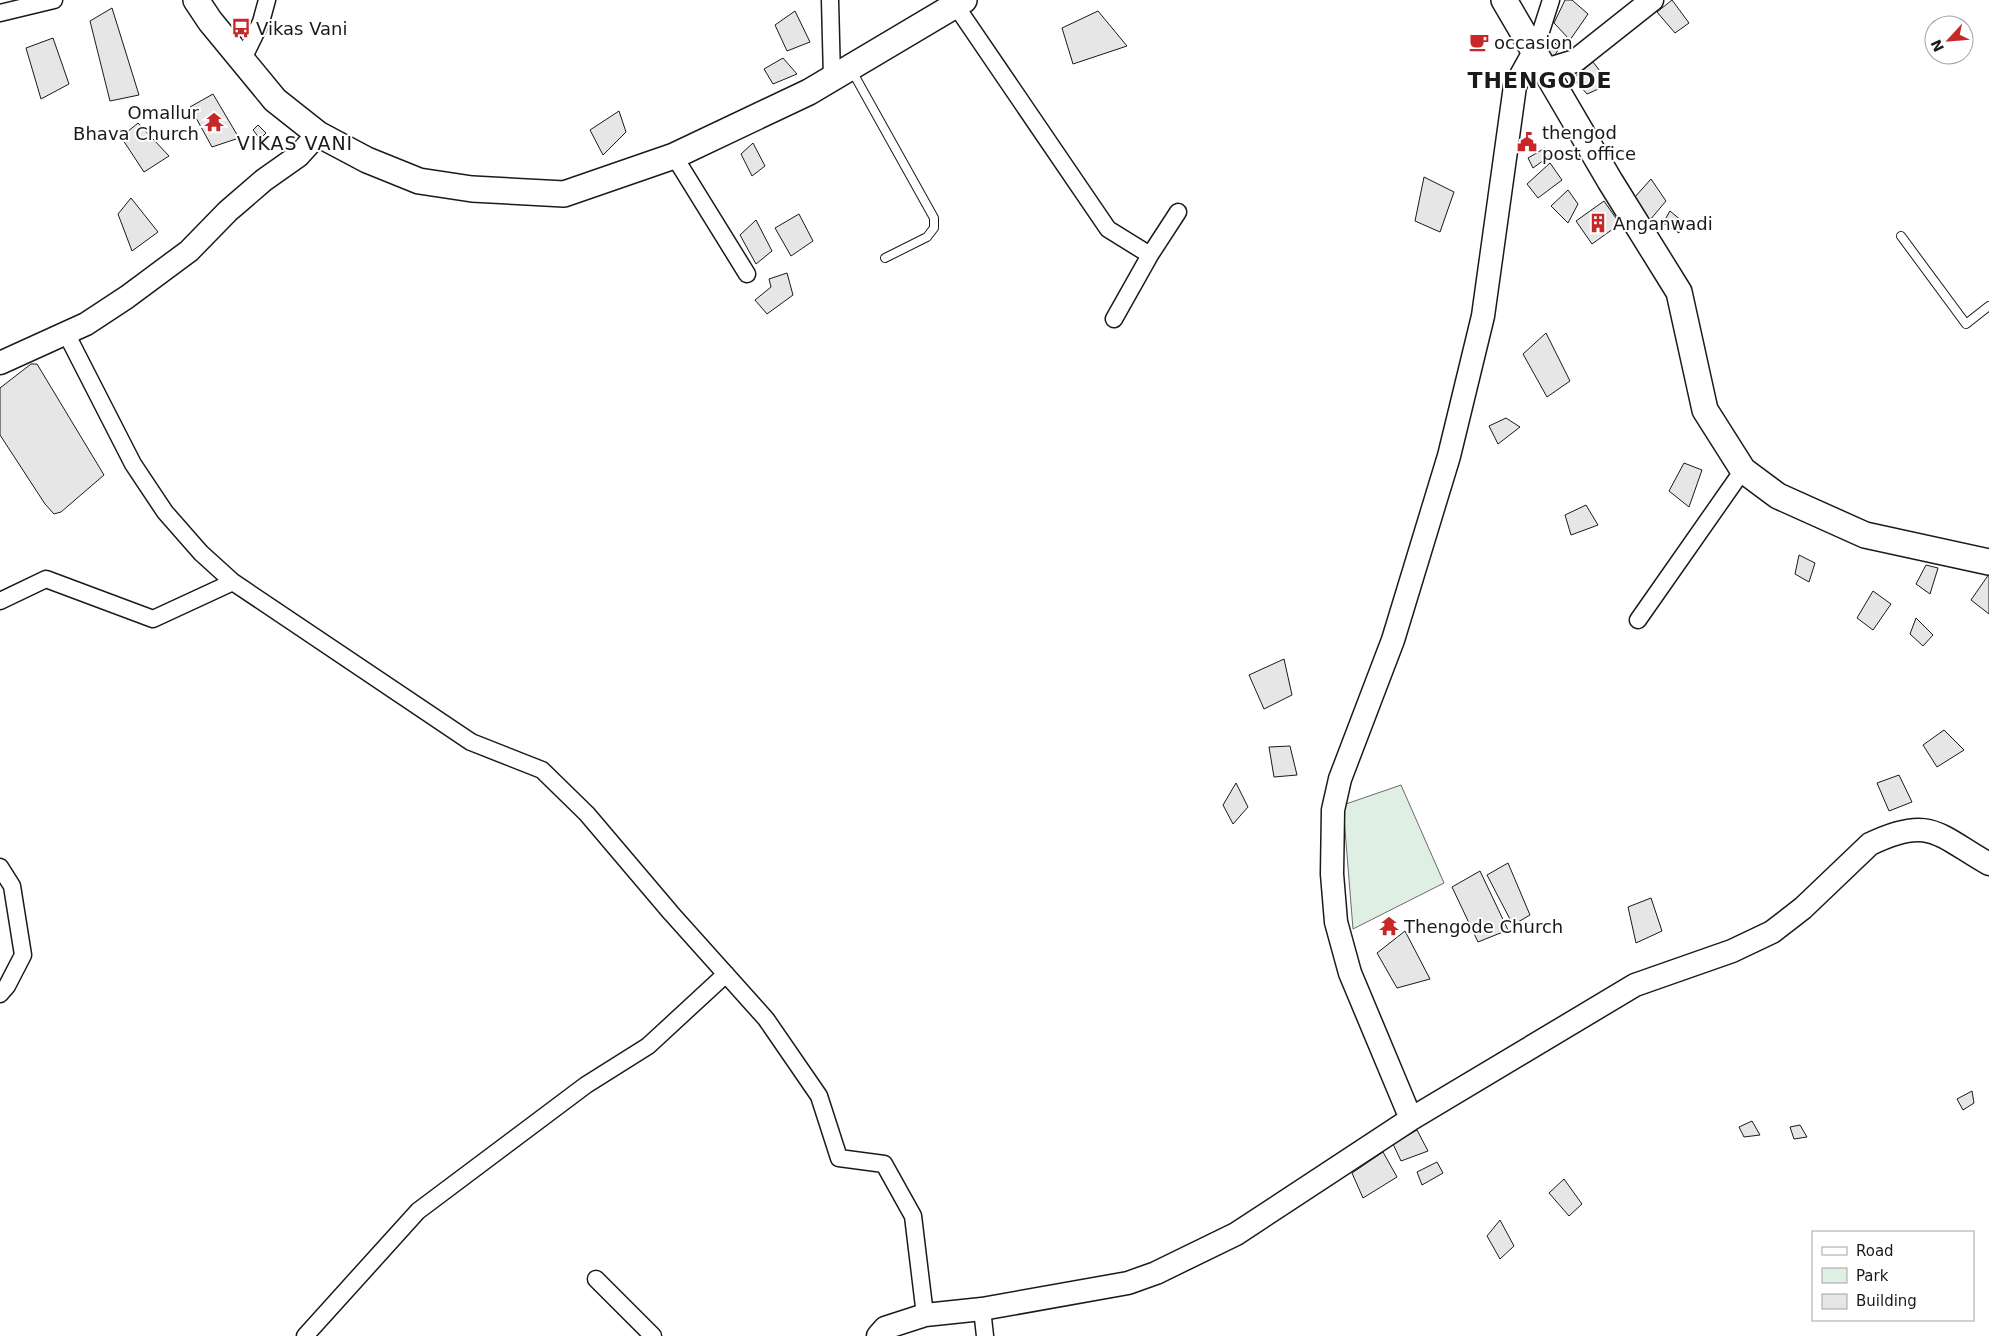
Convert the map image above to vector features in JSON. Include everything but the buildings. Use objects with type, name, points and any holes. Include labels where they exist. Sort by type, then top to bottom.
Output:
[{"type":"main road","points":[[196,0],[242,61],[275,100],[318,134],[367,160],[418,181],[472,189],[564,194],[674,156],[809,92],[960,3]]},
{"type":"main road","points":[[1504,0],[1541,60],[1610,181],[1679,292],[1705,410],[1743,470],[1778,496],[1865,535],[1989,562]]},
{"type":"street","points":[[0,13],[54,0]]},
{"type":"street","points":[[242,61],[261,22],[267,0]]},
{"type":"street","points":[[830,0],[841,73]]},
{"type":"street","points":[[1411,1119],[1350,973],[1336,922],[1332,874],[1333,810],[1340,779],[1393,640],[1449,456],[1483,316],[1515,86],[1541,60],[1551,0]]},
{"type":"street","points":[[1541,60],[1575,61],[1652,0]]},
{"type":"street","points":[[960,3],[1108,229],[1150,255]]},
{"type":"street","points":[[0,363],[86,324],[127,297],[189,250],[228,211],[264,180],[298,156],[318,134]]},
{"type":"street","points":[[674,156],[747,274]]},
{"type":"street","points":[[1114,319],[1150,255],[1178,212]]},
{"type":"street","points":[[66,333],[133,464],[165,512],[201,553],[233,582],[471,742],[542,770],[587,814],[671,913],[766,1019],[819,1096],[839,1158],[884,1164],[913,1216],[925,1315]]},
{"type":"street","points":[[1638,620],[1743,470]]},
{"type":"street","points":[[0,601],[46,579],[154,620],[233,582]]},
{"type":"street","points":[[878,1336],[885,1328],[925,1315],[982,1309],[1128,1283],[1156,1273],[1236,1234],[1411,1119],[1635,984],[1732,951],[1772,932],[1803,908],[1870,844],[1882,838],[1911,829],[1938,832],[1989,864]]},
{"type":"street","points":[[0,867],[12,886],[23,955],[7,986],[0,994]]},
{"type":"street","points":[[304,1336],[418,1211],[586,1085],[648,1046],[726,974]]},
{"type":"street","points":[[596,1279],[653,1336]]},
{"type":"street","points":[[982,1309],[985,1336]]},
{"type":"lane","points":[[841,73],[934,218],[934,228],[927,237],[885,258]]},
{"type":"lane","points":[[1901,236],[1966,324],[1989,306]]},
{"type":"green space","points":[[1401,785],[1444,883],[1353,929],[1343,805]]},
{"type":"place","name":"Vikas Vani","points":[[241,28]]},
{"type":"place","name":"occasion","points":[[1479,42]]},
{"type":"place","name":"Omallur Bhava Church","points":[[214,122]]},
{"type":"place","name":"thengod post office","points":[[1527,142]]},
{"type":"place","name":"Anganwadi","points":[[1598,223]]},
{"type":"place","name":"Thengode Church","points":[[1389,926]]},
{"type":"district","name":"THENGODE","points":[[1540,80]]},
{"type":"district","name":"VIKAS VANI","points":[[295,143]]}]
